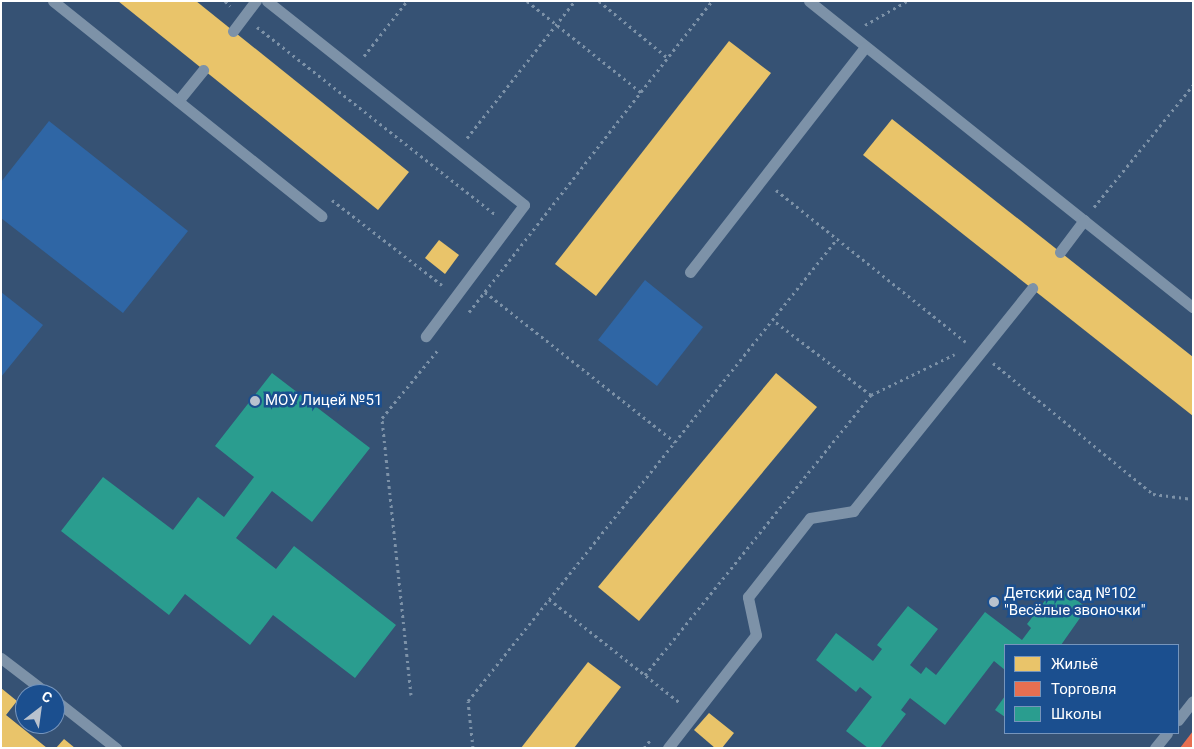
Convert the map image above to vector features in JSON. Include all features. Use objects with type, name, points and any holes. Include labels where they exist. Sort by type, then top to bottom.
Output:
[{"type":"lane","points":[[53,1],[321,216]]},
{"type":"lane","points":[[233,31],[256,1]]},
{"type":"lane","points":[[267,1],[524,205],[426,336]]},
{"type":"lane","points":[[809,1],[1193,306]]},
{"type":"lane","points":[[690,272],[865,47]]},
{"type":"lane","points":[[178,101],[203,70]]},
{"type":"lane","points":[[1060,252],[1084,220]]},
{"type":"lane","points":[[668,748],[756,635],[748,597],[810,518],[853,511],[1032,288]]},
{"type":"lane","points":[[1,658],[35,684]]},
{"type":"lane","points":[[1179,719],[1193,701]]},
{"type":"lane","points":[[65,708],[116,748]]},
{"type":"lane","points":[[1155,748],[1166,734]]},
{"type":"path","points":[[225,1],[526,240]]},
{"type":"path","points":[[353,70],[407,1]]},
{"type":"path","points":[[528,1],[642,93]]},
{"type":"path","points":[[440,171],[575,1]]},
{"type":"path","points":[[599,1],[669,58]]},
{"type":"path","points":[[466,315],[642,93],[712,1]]},
{"type":"path","points":[[854,38],[864,25],[907,1]]},
{"type":"path","points":[[1084,220],[1193,85]]},
{"type":"path","points":[[473,748],[468,700],[837,239],[972,346],[870,395],[645,675]]},
{"type":"path","points":[[485,292],[675,442]]},
{"type":"path","points":[[773,320],[870,395]]},
{"type":"path","points":[[411,695],[382,418],[442,345]]},
{"type":"path","points":[[980,353],[1153,494],[1193,499]]},
{"type":"path","points":[[550,599],[694,715]]},
{"type":"shaded area","points":[[49,121],[188,231],[123,313],[1,218],[1,182]]},
{"type":"shaded area","points":[[645,280],[703,327],[657,386],[598,340]]},
{"type":"shaded area","points":[[1,292],[43,325],[1,377]]},
{"type":"building: Жильё","points":[[118,1],[196,1],[409,172],[378,210]]},
{"type":"building: Жильё","points":[[729,41],[771,73],[596,296],[555,264]]},
{"type":"building: Жильё","points":[[892,119],[1193,357],[1193,416],[863,155]]},
{"type":"building: Жильё","points":[[439,240],[459,255],[445,274],[425,258]]},
{"type":"building: Жильё","points":[[776,373],[817,407],[639,621],[598,587]]},
{"type":"building: Жильё","points":[[588,662],[621,687],[574,748],[521,748]]},
{"type":"building: Жильё","points":[[1,688],[15,699],[15,704],[6,715],[15,722],[15,734],[30,734],[47,748],[1,748]]},
{"type":"building: Жильё","points":[[709,713],[734,733],[722,748],[715,748],[694,730]]},
{"type":"building: Жильё","points":[[64,739],[75,748],[56,748]]},
{"type":"building: Торговля","points":[[1193,731],[1193,748],[1180,748]]},
{"type":"building: Школы","points":[[272,373],[370,448],[312,522],[272,491],[236,538],[276,569],[294,546],[396,625],[355,678],[273,615],[250,645],[185,594],[169,615],[61,531],[103,477],[173,530],[198,497],[224,517],[254,477],[215,446]]},
{"type":"building: Школы","points":[[1057,585],[1087,608],[1062,644],[1004,644],[1004,669],[994,661],[945,725],[910,698],[901,710],[906,714],[880,748],[868,748],[846,731],[872,697],[860,687],[856,692],[816,660],[836,633],[873,661],[882,649],[877,645],[908,606],[938,629],[910,665],[921,674],[926,667],[936,675],[985,612],[1022,640],[1031,628],[1027,624]]},
{"type":"building: Школы","points":[[1004,697],[1004,716],[995,710]]},
{"type":"place","name":"МОУ Лицей №51","points":[[255,401]]},
{"type":"place","name":"Детский сад №102 \"Весёлые звоночки\"","points":[[994,602]]}]
